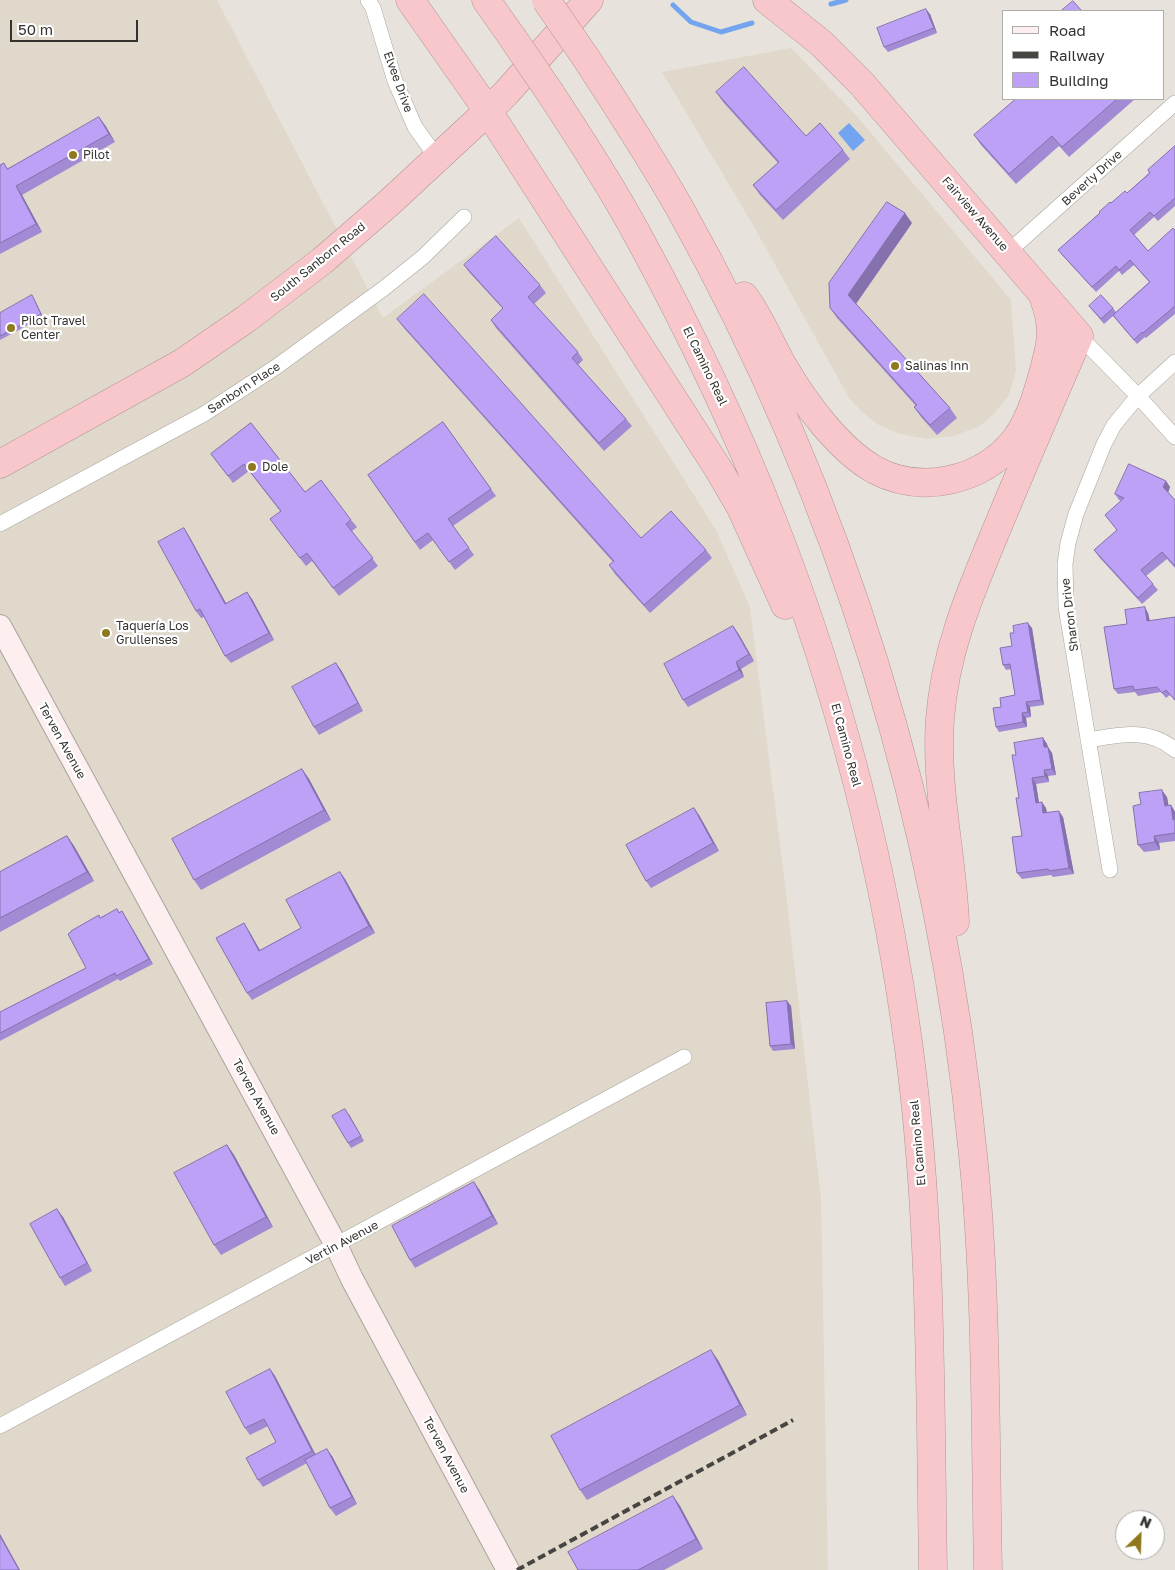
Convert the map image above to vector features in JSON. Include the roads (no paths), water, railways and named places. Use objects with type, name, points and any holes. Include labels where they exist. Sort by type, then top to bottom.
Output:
[{"type":"highway","points":[[410,0],[488,111],[719,470],[741,508],[762,551],[799,638],[870,835]]},
{"type":"highway","name":"El Camino Real","points":[[486,0],[551,94],[594,161],[635,230],[685,324],[732,422],[774,524],[811,628],[843,731],[870,835],[892,941],[909,1051],[920,1161],[926,1268],[933,1570]]},
{"type":"highway","points":[[546,0],[586,58],[679,206],[749,302],[784,367],[806,400],[826,426],[864,463],[888,476],[903,480],[932,483],[959,478],[985,466],[1003,452],[1023,428],[1035,401],[1048,357],[1052,332],[1051,319],[1041,290]]},
{"type":"highway","name":"Fairview Avenue","points":[[767,0],[821,43],[844,65],[1079,336]]},
{"type":"highway","name":"South Sanborn Road","points":[[0,464],[182,363],[322,261],[438,159],[488,111],[591,1]]},
{"type":"highway","points":[[679,206],[730,303],[777,404],[821,506],[858,613],[891,719],[919,823],[942,934],[960,1044],[974,1156],[981,1265],[988,1570]]},
{"type":"highway","points":[[960,1044],[955,917],[939,757],[944,680],[963,612],[1012,491],[1079,336]]},
{"type":"highway","points":[[916,1570],[930,1383]]},
{"type":"street","name":"Elvee Drive","points":[[368,0],[373,8],[395,81],[415,127],[438,159]]},
{"type":"street","name":"Beverly Drive","points":[[1008,252],[1175,103]]},
{"type":"street","name":"Sanborn Place","points":[[0,524],[204,414],[276,367],[383,289],[423,256],[464,217]]},
{"type":"street","name":"Fairview Avenue","points":[[1079,336],[1175,437]]},
{"type":"street","name":"Sharon Drive","points":[[1110,870],[1066,607],[1064,575],[1066,554],[1076,514],[1104,444],[1114,425],[1138,396],[1175,362]]},
{"type":"street","name":"Terven Avenue","points":[[0,626],[336,1245],[352,1279],[508,1570]]},
{"type":"street","points":[[1088,740],[1141,734],[1158,739],[1175,750]]},
{"type":"street","name":"Vertin Avenue","points":[[0,1426],[684,1057]]},
{"type":"water","points":[[849,123],[865,140],[853,151],[838,133]]},
{"type":"waterway","points":[[831,4],[846,0]]},
{"type":"waterway","points":[[673,5],[691,22],[721,32],[752,23]]},
{"type":"railway","points":[[517,1570],[793,1420]]},
{"type":"place","name":"Pilot","points":[[73,155]]},
{"type":"place","name":"Pilot Travel Center","points":[[11,328]]},
{"type":"place","name":"Salinas Inn","points":[[895,366]]},
{"type":"place","name":"Dole","points":[[252,467]]},
{"type":"place","name":"Taquería Los Grullenses","points":[[106,633]]}]
